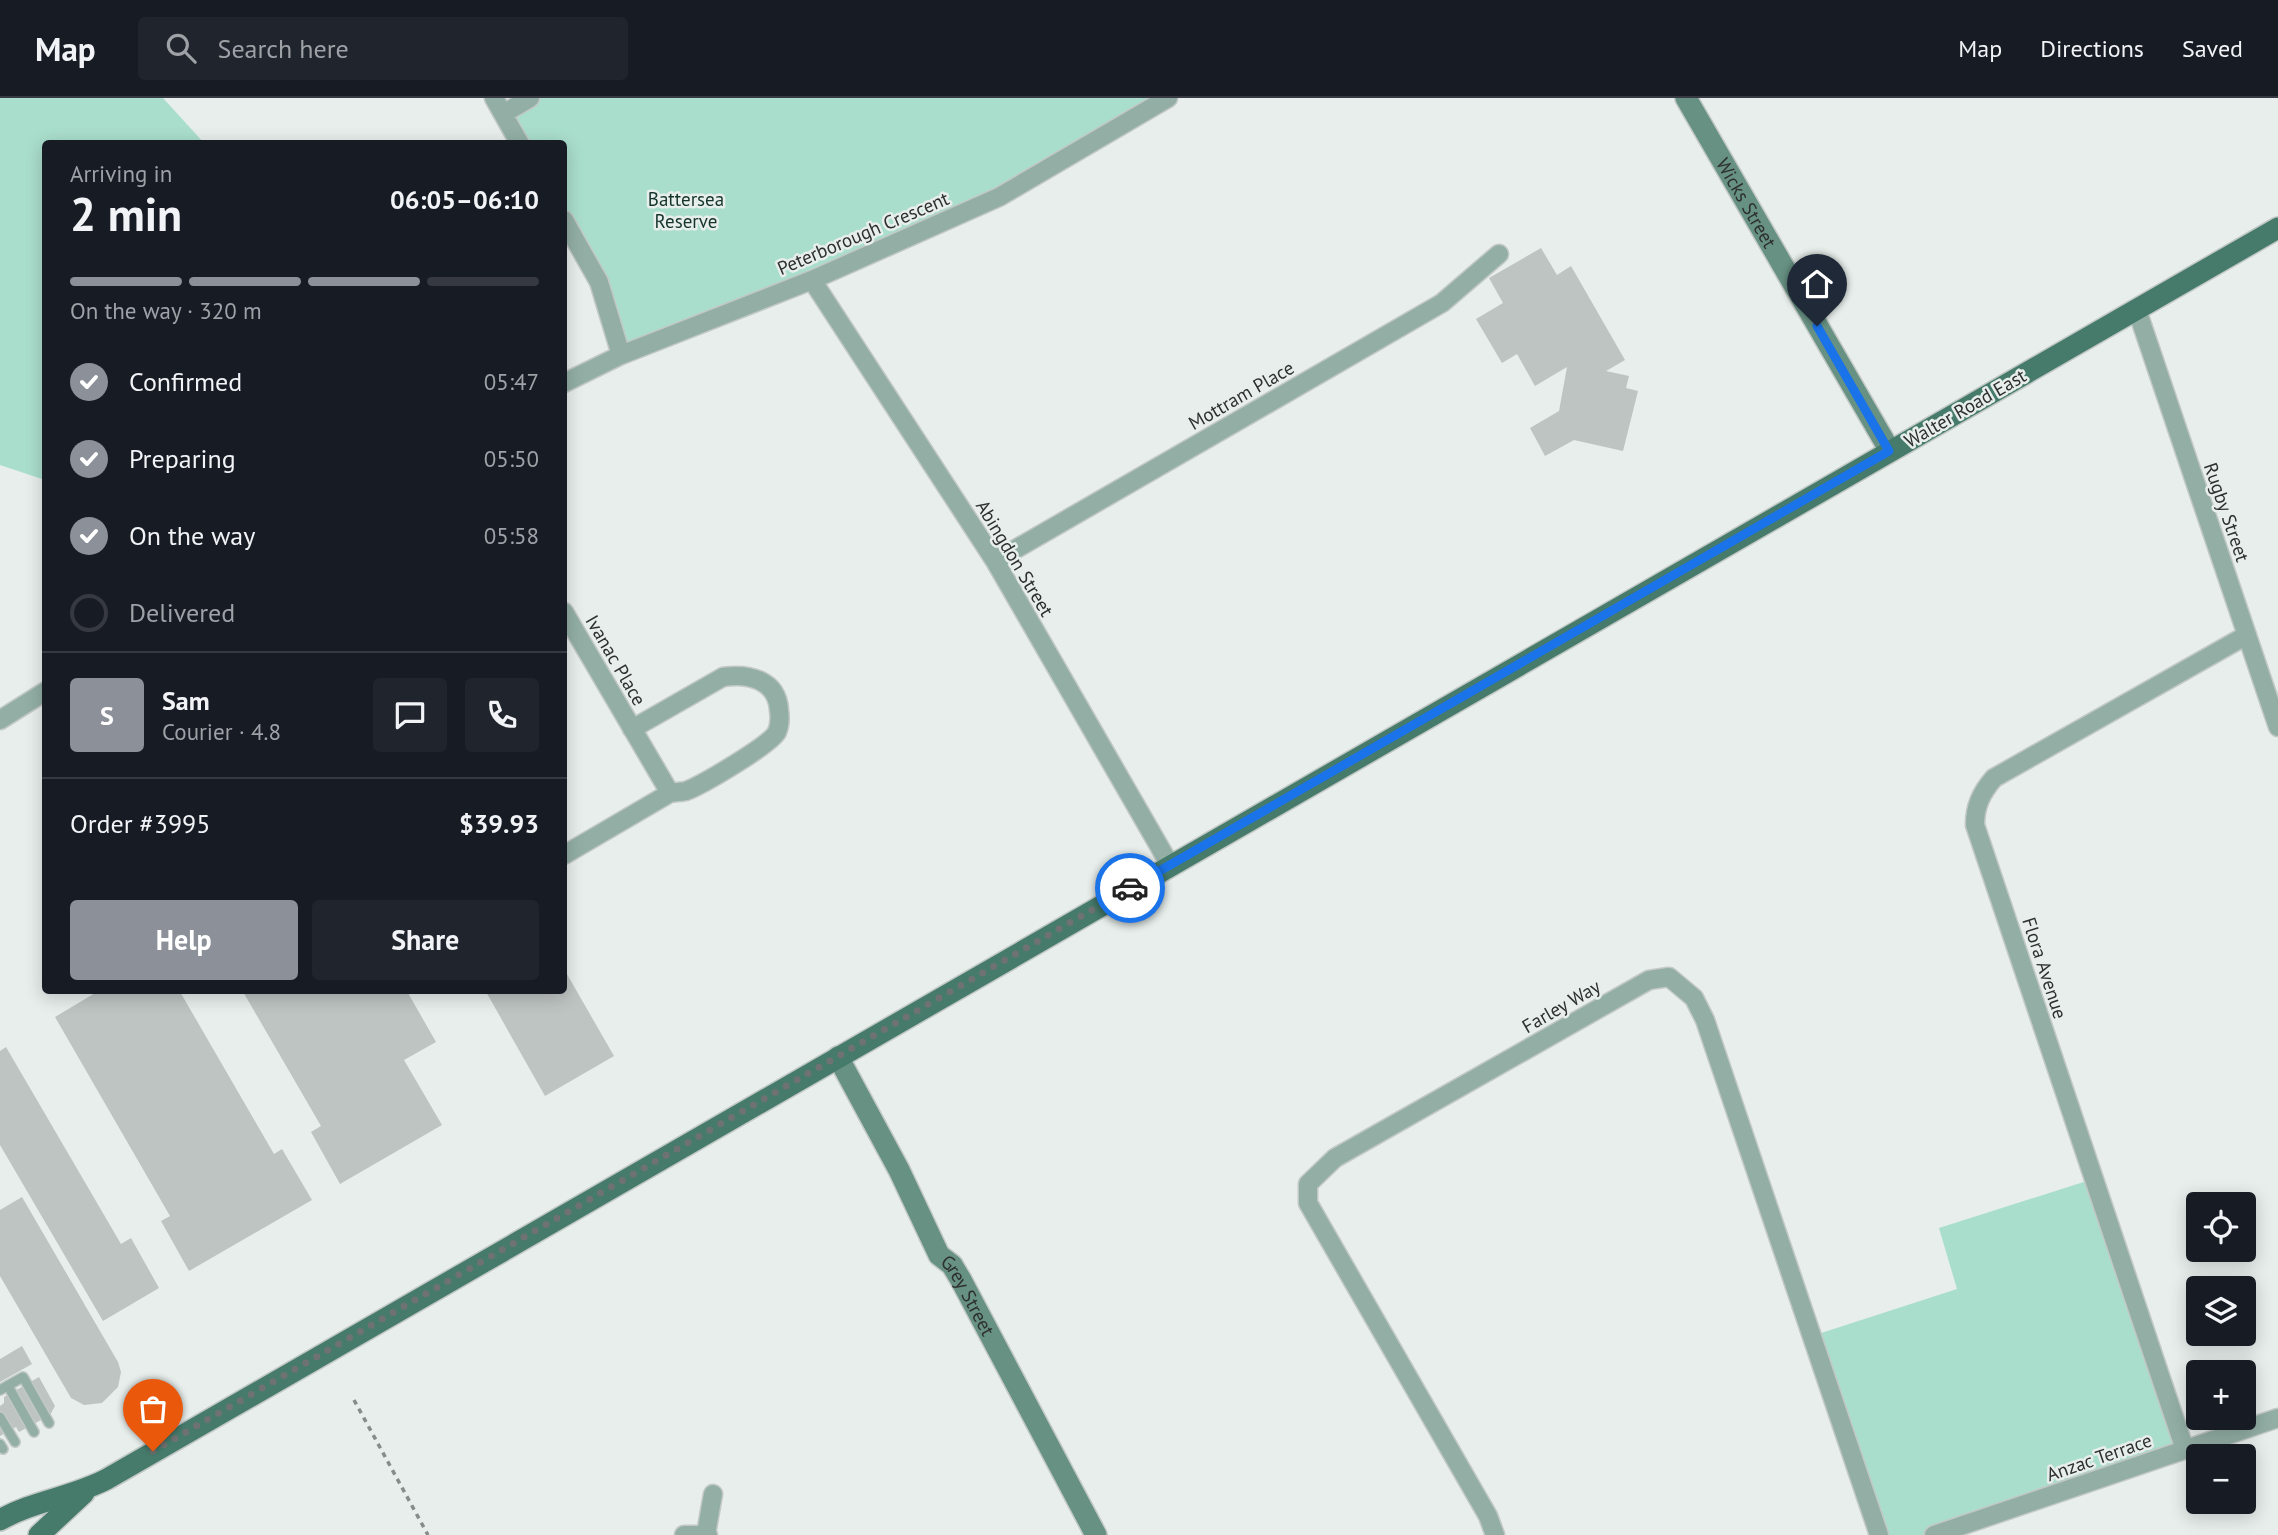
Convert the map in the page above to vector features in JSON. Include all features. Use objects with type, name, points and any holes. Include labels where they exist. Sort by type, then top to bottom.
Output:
[{"type":"main road","name":"Walter Road East","points":[[0,1520],[16,1511],[88,1489],[2278,228]]},
{"type":"main road","name":"Walter Road East","points":[[39,1535],[88,1489]]},
{"type":"street","points":[[518,140],[498,106],[530,98]]},
{"type":"street","name":"Peterborough Crescent","points":[[567,382],[621,355],[812,280],[999,197],[1168,98]]},
{"type":"street","name":"Wicks Street","points":[[1686,98],[1889,451]]},
{"type":"street","points":[[567,225],[599,282],[621,355]]},
{"type":"street","name":"Mottram Place","points":[[995,561],[1442,303],[1499,254]]},
{"type":"street","name":"Abingdon Street","points":[[812,280],[995,561],[1170,865]]},
{"type":"street","name":"Rugby Street","points":[[2137,310],[2278,727]]},
{"type":"street","name":"Ivanac Place","points":[[567,617],[670,793]]},
{"type":"street","name":"Flora Avenue","points":[[2185,1450],[1975,825],[1975,810],[1985,788],[1994,778],[2247,635]]},
{"type":"street","name":"Ivanac Place","points":[[567,853],[670,793],[686,791],[766,745],[776,733],[780,719],[779,705],[773,690],[761,680],[737,675],[723,677],[632,729]]},
{"type":"street","points":[[0,720],[42,694]]},
{"type":"street","name":"Farley Way","points":[[1494,1535],[1488,1516],[1308,1203],[1308,1184],[1335,1158],[1649,980],[1670,977],[1694,998],[1705,1020],[1879,1535]]},
{"type":"street","name":"Grey Street","points":[[838,1057],[899,1170],[939,1255],[952,1265],[961,1280],[1097,1535]]},
{"type":"street","name":"Anzac Terrace","points":[[1934,1535],[2278,1418]]},
{"type":"street","points":[[684,1535],[707,1534],[713,1494]]},
{"type":"lane","points":[[34,1432],[4,1388],[23,1377],[49,1423]]},
{"type":"lane","points":[[0,1417],[15,1443]]},
{"type":"path","points":[[354,1400],[428,1535]]},
{"type":"green space","points":[[0,98],[163,98],[201,140],[42,140],[42,479],[0,465]]},
{"type":"green space","name":"Battersea Reserve","points":[[530,98],[1168,98],[999,197],[621,355],[567,227],[567,140],[518,140],[503,114]]},
{"type":"green space","points":[[2093,1179],[2185,1450],[1934,1535],[1879,1535],[1812,1336],[1957,1289],[1939,1228]]},
{"type":"building","points":[[1541,248],[1557,275],[1571,266],[1625,360],[1606,371],[1629,376],[1626,388],[1638,391],[1623,451],[1574,440],[1545,456],[1530,428],[1559,411],[1567,367],[1535,386],[1517,354],[1502,363],[1476,319],[1503,303],[1489,278]]},
{"type":"building","points":[[567,974],[614,1056],[545,1096],[487,994],[567,994]]},
{"type":"building","points":[[93,994],[181,994],[274,1154],[282,1149],[312,1200],[189,1271],[161,1221],[170,1216],[55,1017]]},
{"type":"building","points":[[244,994],[409,994],[436,1042],[404,1060],[442,1125],[340,1184],[311,1132],[321,1126]]},
{"type":"building","points":[[6,1047],[121,1244],[131,1238],[159,1288],[103,1321],[0,1145],[0,1051]]},
{"type":"building","points":[[22,1197],[118,1362],[121,1372],[118,1387],[102,1403],[84,1405],[71,1398],[0,1276],[0,1210]]},
{"type":"building","points":[[22,1346],[32,1364],[0,1382],[0,1359]]},
{"type":"building","points":[[39,1377],[55,1406],[50,1415],[19,1432],[16,1427],[0,1436],[0,1406],[4,1403],[4,1397]]},
{"type":"way so far","points":[[153,1451],[1130,888]]},
{"type":"route","points":[[1130,888],[1889,451],[1817,326]]}]
